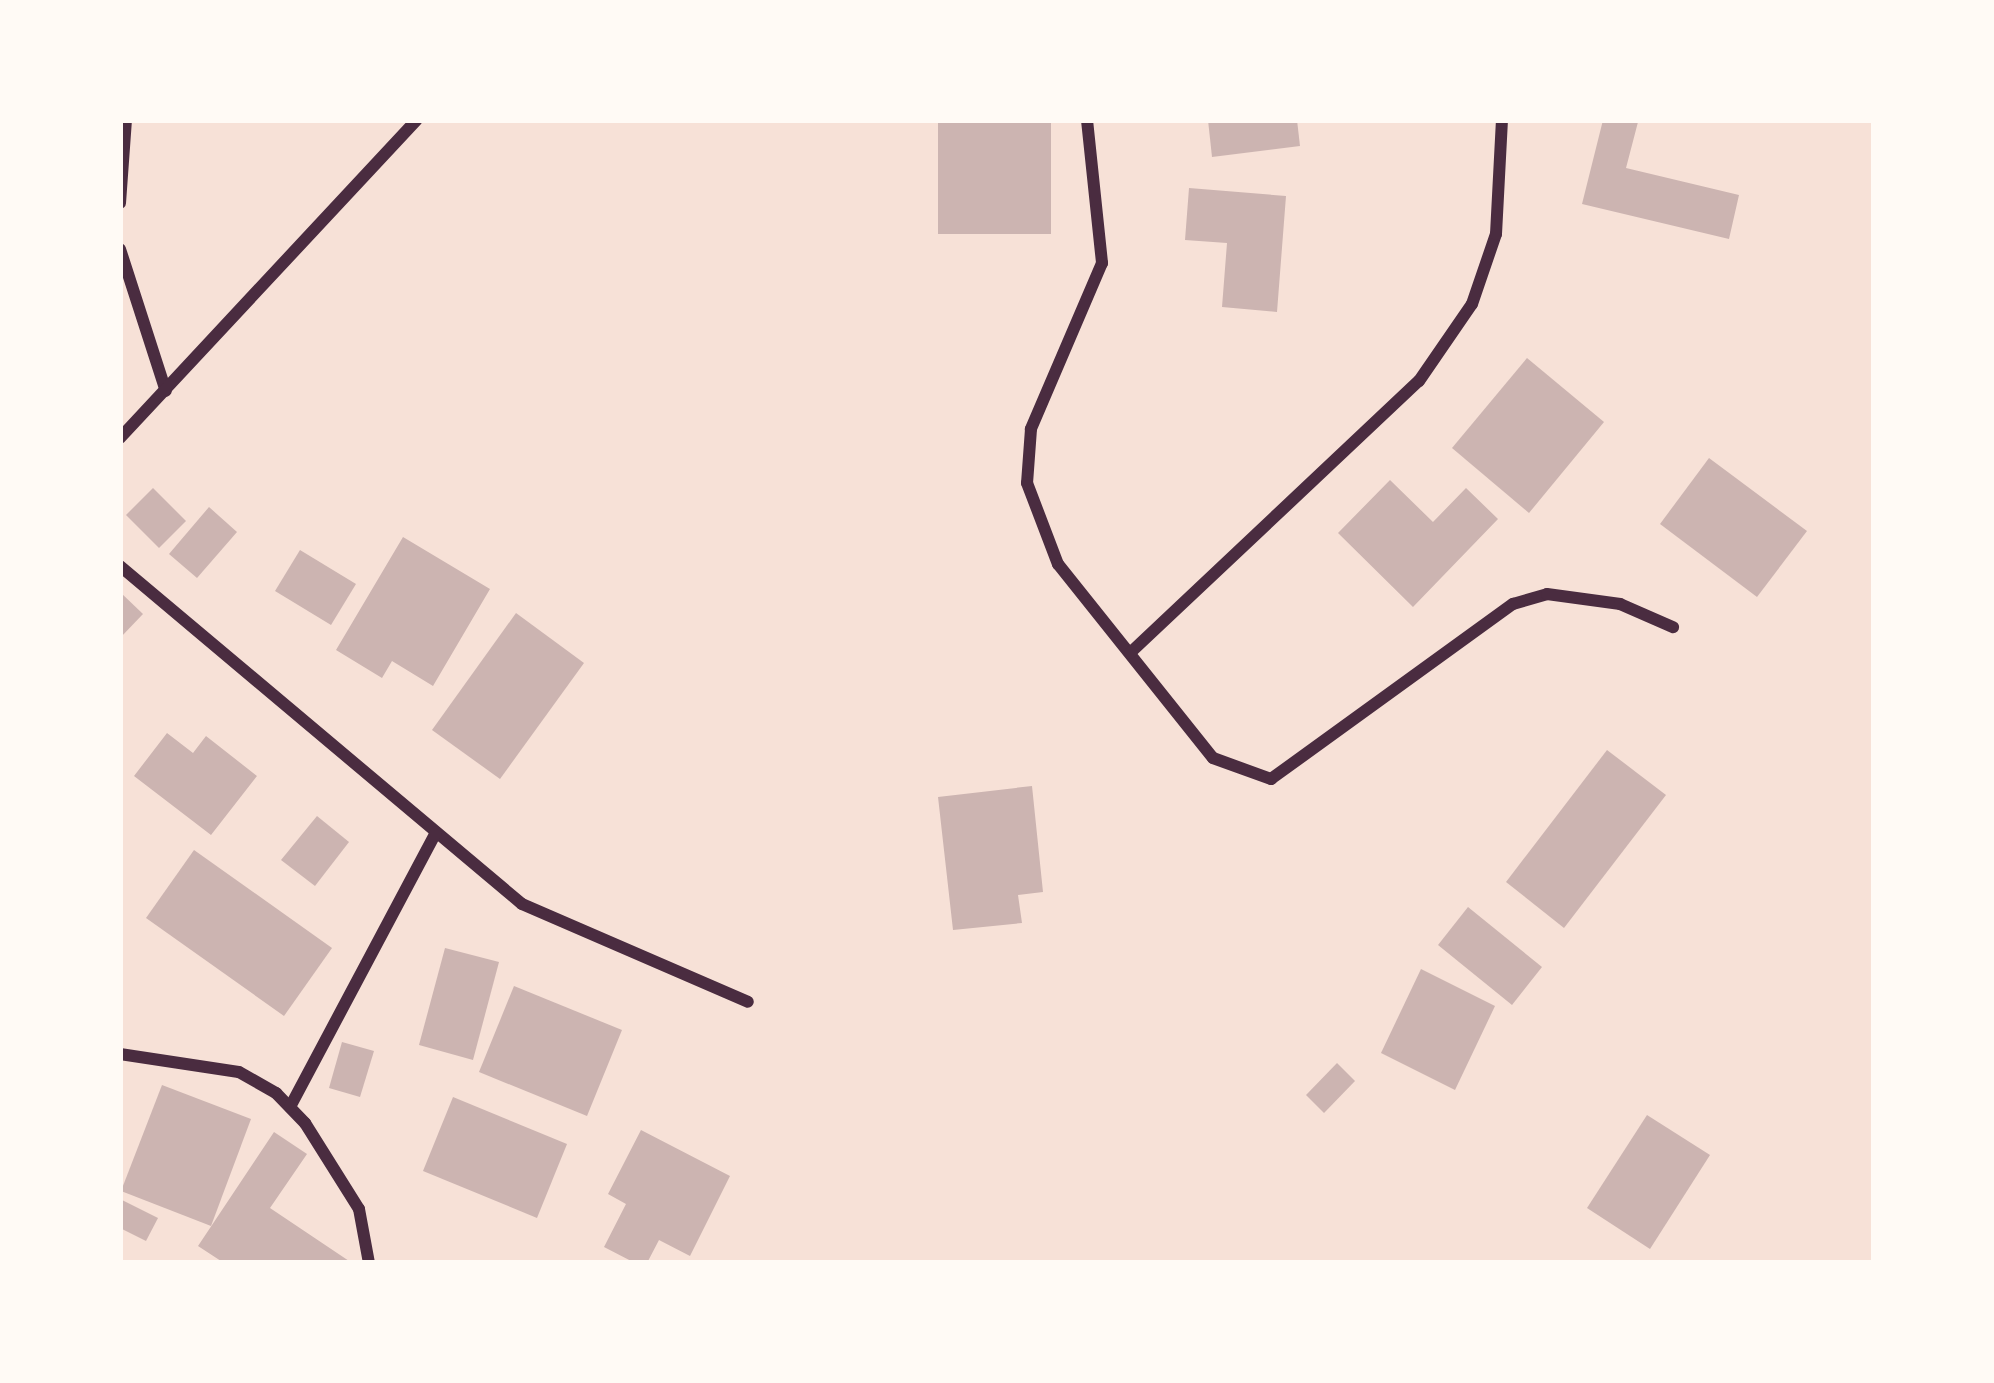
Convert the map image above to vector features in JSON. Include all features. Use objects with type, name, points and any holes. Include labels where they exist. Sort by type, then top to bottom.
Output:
[{"type":"street","points":[[120,203],[126,120]]},
{"type":"street","points":[[120,438],[417,120]]},
{"type":"street","points":[[1087,120],[1102,263],[1031,429],[1028,483],[1058,564],[1214,758],[1271,779],[1513,604],[1577,594],[1672,627]]},
{"type":"street","points":[[1130,653],[1419,381],[1472,304],[1496,234],[1502,120]]},
{"type":"street","points":[[120,249],[166,391]]},
{"type":"street","points":[[120,566],[522,904],[748,1002]]},
{"type":"street","points":[[290,1106],[436,832]]},
{"type":"street","points":[[120,1054],[238,1072],[290,1106],[359,1209],[369,1263]]},
{"type":"building","points":[[938,120],[1051,120],[1051,234],[938,234]]},
{"type":"building","points":[[1208,120],[1297,120],[1300,146],[1212,157]]},
{"type":"building","points":[[1603,120],[1638,122],[1626,168],[1739,195],[1729,239],[1582,204]]},
{"type":"building","points":[[1189,188],[1286,196],[1277,312],[1222,307],[1227,243],[1185,240]]},
{"type":"building","points":[[1527,358],[1604,422],[1529,513],[1452,448]]},
{"type":"building","points":[[1709,458],[1807,531],[1757,597],[1660,524]]},
{"type":"building","points":[[1390,480],[1433,522],[1466,488],[1498,519],[1413,607],[1338,533]]},
{"type":"building","points":[[153,488],[186,521],[159,548],[126,515]]},
{"type":"building","points":[[209,507],[237,532],[197,578],[169,554]]},
{"type":"building","points":[[403,537],[490,589],[433,686],[392,661],[382,678],[336,650]]},
{"type":"building","points":[[300,550],[356,584],[331,625],[275,591]]},
{"type":"building","points":[[120,592],[143,614],[120,638]]},
{"type":"building","points":[[516,613],[584,663],[500,779],[432,730]]},
{"type":"building","points":[[167,733],[193,753],[206,736],[257,776],[211,835],[134,776]]},
{"type":"building","points":[[1607,750],[1666,795],[1564,928],[1506,882]]},
{"type":"building","points":[[1032,786],[1043,892],[1018,895],[1022,923],[953,930],[938,797]]},
{"type":"building","points":[[317,816],[349,842],[315,886],[281,860]]},
{"type":"building","points":[[194,850],[332,948],[284,1016],[146,918]]},
{"type":"building","points":[[1468,907],[1542,967],[1512,1005],[1438,945]]},
{"type":"building","points":[[445,948],[499,962],[473,1060],[419,1045]]},
{"type":"building","points":[[1421,969],[1495,1006],[1455,1090],[1381,1053]]},
{"type":"building","points":[[514,986],[622,1030],[587,1116],[479,1072]]},
{"type":"building","points":[[342,1042],[374,1051],[360,1097],[329,1088]]},
{"type":"building","points":[[1337,1063],[1355,1081],[1324,1113],[1306,1095]]},
{"type":"building","points":[[162,1085],[251,1119],[211,1226],[121,1191]]},
{"type":"building","points":[[453,1097],[567,1144],[537,1218],[423,1171]]},
{"type":"building","points":[[1647,1115],[1710,1155],[1650,1249],[1587,1208]]},
{"type":"building","points":[[641,1130],[730,1176],[690,1256],[659,1240],[647,1263],[635,1263],[604,1247],[626,1204],[608,1194]]},
{"type":"building","points":[[274,1132],[307,1154],[270,1208],[352,1263],[224,1263],[198,1246]]},
{"type":"building","points":[[120,1199],[158,1218],[146,1241],[120,1228]]}]
